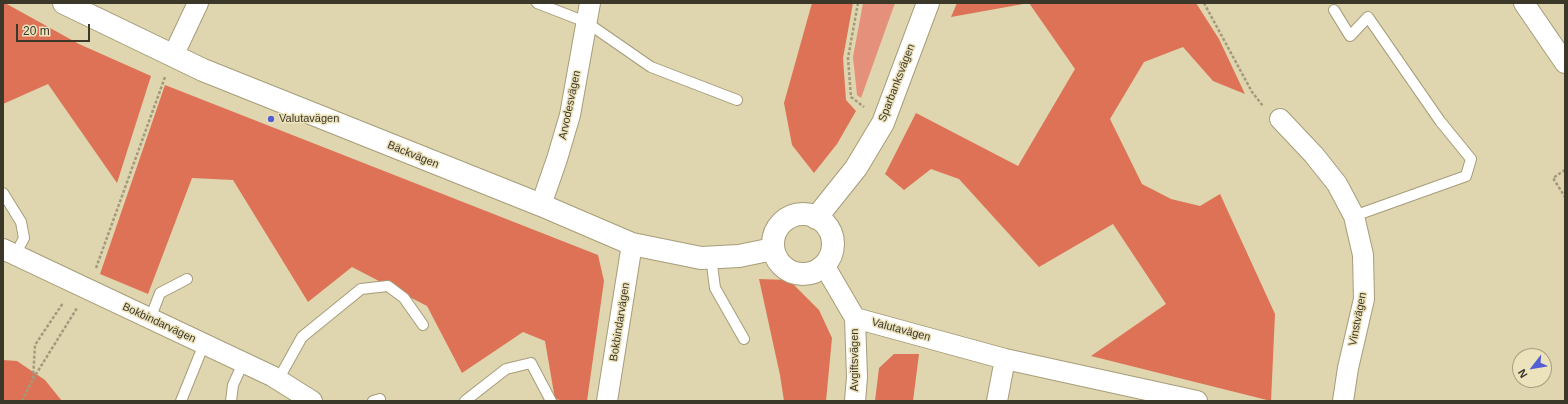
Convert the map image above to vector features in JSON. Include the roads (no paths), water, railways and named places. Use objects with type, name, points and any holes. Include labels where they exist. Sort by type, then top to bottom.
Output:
[{"type":"street","name":"Bäckvägen","points":[[64,3],[173,56],[210,72],[632,244],[701,258],[739,256],[774,249]]},
{"type":"street","points":[[173,56],[198,3]]},
{"type":"street","name":"Sparbanksvägen","points":[[816,218],[856,168],[883,123],[928,3]]},
{"type":"street","points":[[1524,3],[1565,63]]},
{"type":"street","name":"Arvodesvägen","points":[[541,206],[570,115],[588,12]]},
{"type":"street","name":"Vinstvägen","points":[[1280,120],[1314,155],[1337,184],[1354,216],[1363,255],[1364,299],[1348,368],[1343,401]]},
{"type":"street","points":[[798,215],[807,215],[816,218],[824,223],[830,230],[832,249],[830,258],[824,266],[817,271],[808,274],[799,274],[790,271],[782,266],[776,258],[774,240],[776,231],[789,218],[798,215]]},
{"type":"street","name":"Bokbindarvägen","points":[[607,401],[632,244]]},
{"type":"street","name":"Bokbindarvägen","points":[[9,252],[278,380],[312,401]]},
{"type":"street","points":[[824,266],[855,318]]},
{"type":"street","name":"Valutavägen","points":[[855,318],[1005,358],[1197,401]]},
{"type":"street","name":"Avgiftsvägen","points":[[855,318],[857,377],[855,401]]},
{"type":"street","points":[[997,401],[1005,358]]},
{"type":"lane","points":[[537,3],[588,12],[651,67],[737,100]]},
{"type":"lane","points":[[1334,10],[1350,36],[1368,18],[1440,121],[1471,159],[1466,176],[1354,216]]},
{"type":"lane","points":[[3,193],[22,222],[24,238],[9,252]]},
{"type":"lane","points":[[711,257],[715,288],[744,339]]},
{"type":"lane","points":[[150,319],[160,293],[187,279]]},
{"type":"lane","points":[[278,380],[302,337],[361,289],[388,286],[404,298],[423,325]]},
{"type":"lane","points":[[181,401],[204,344]]},
{"type":"lane","points":[[231,401],[233,385],[243,363]]},
{"type":"lane","points":[[465,401],[506,369],[531,363],[551,401]]},
{"type":"place","name":"Valutavägen","points":[[271,119]]}]
